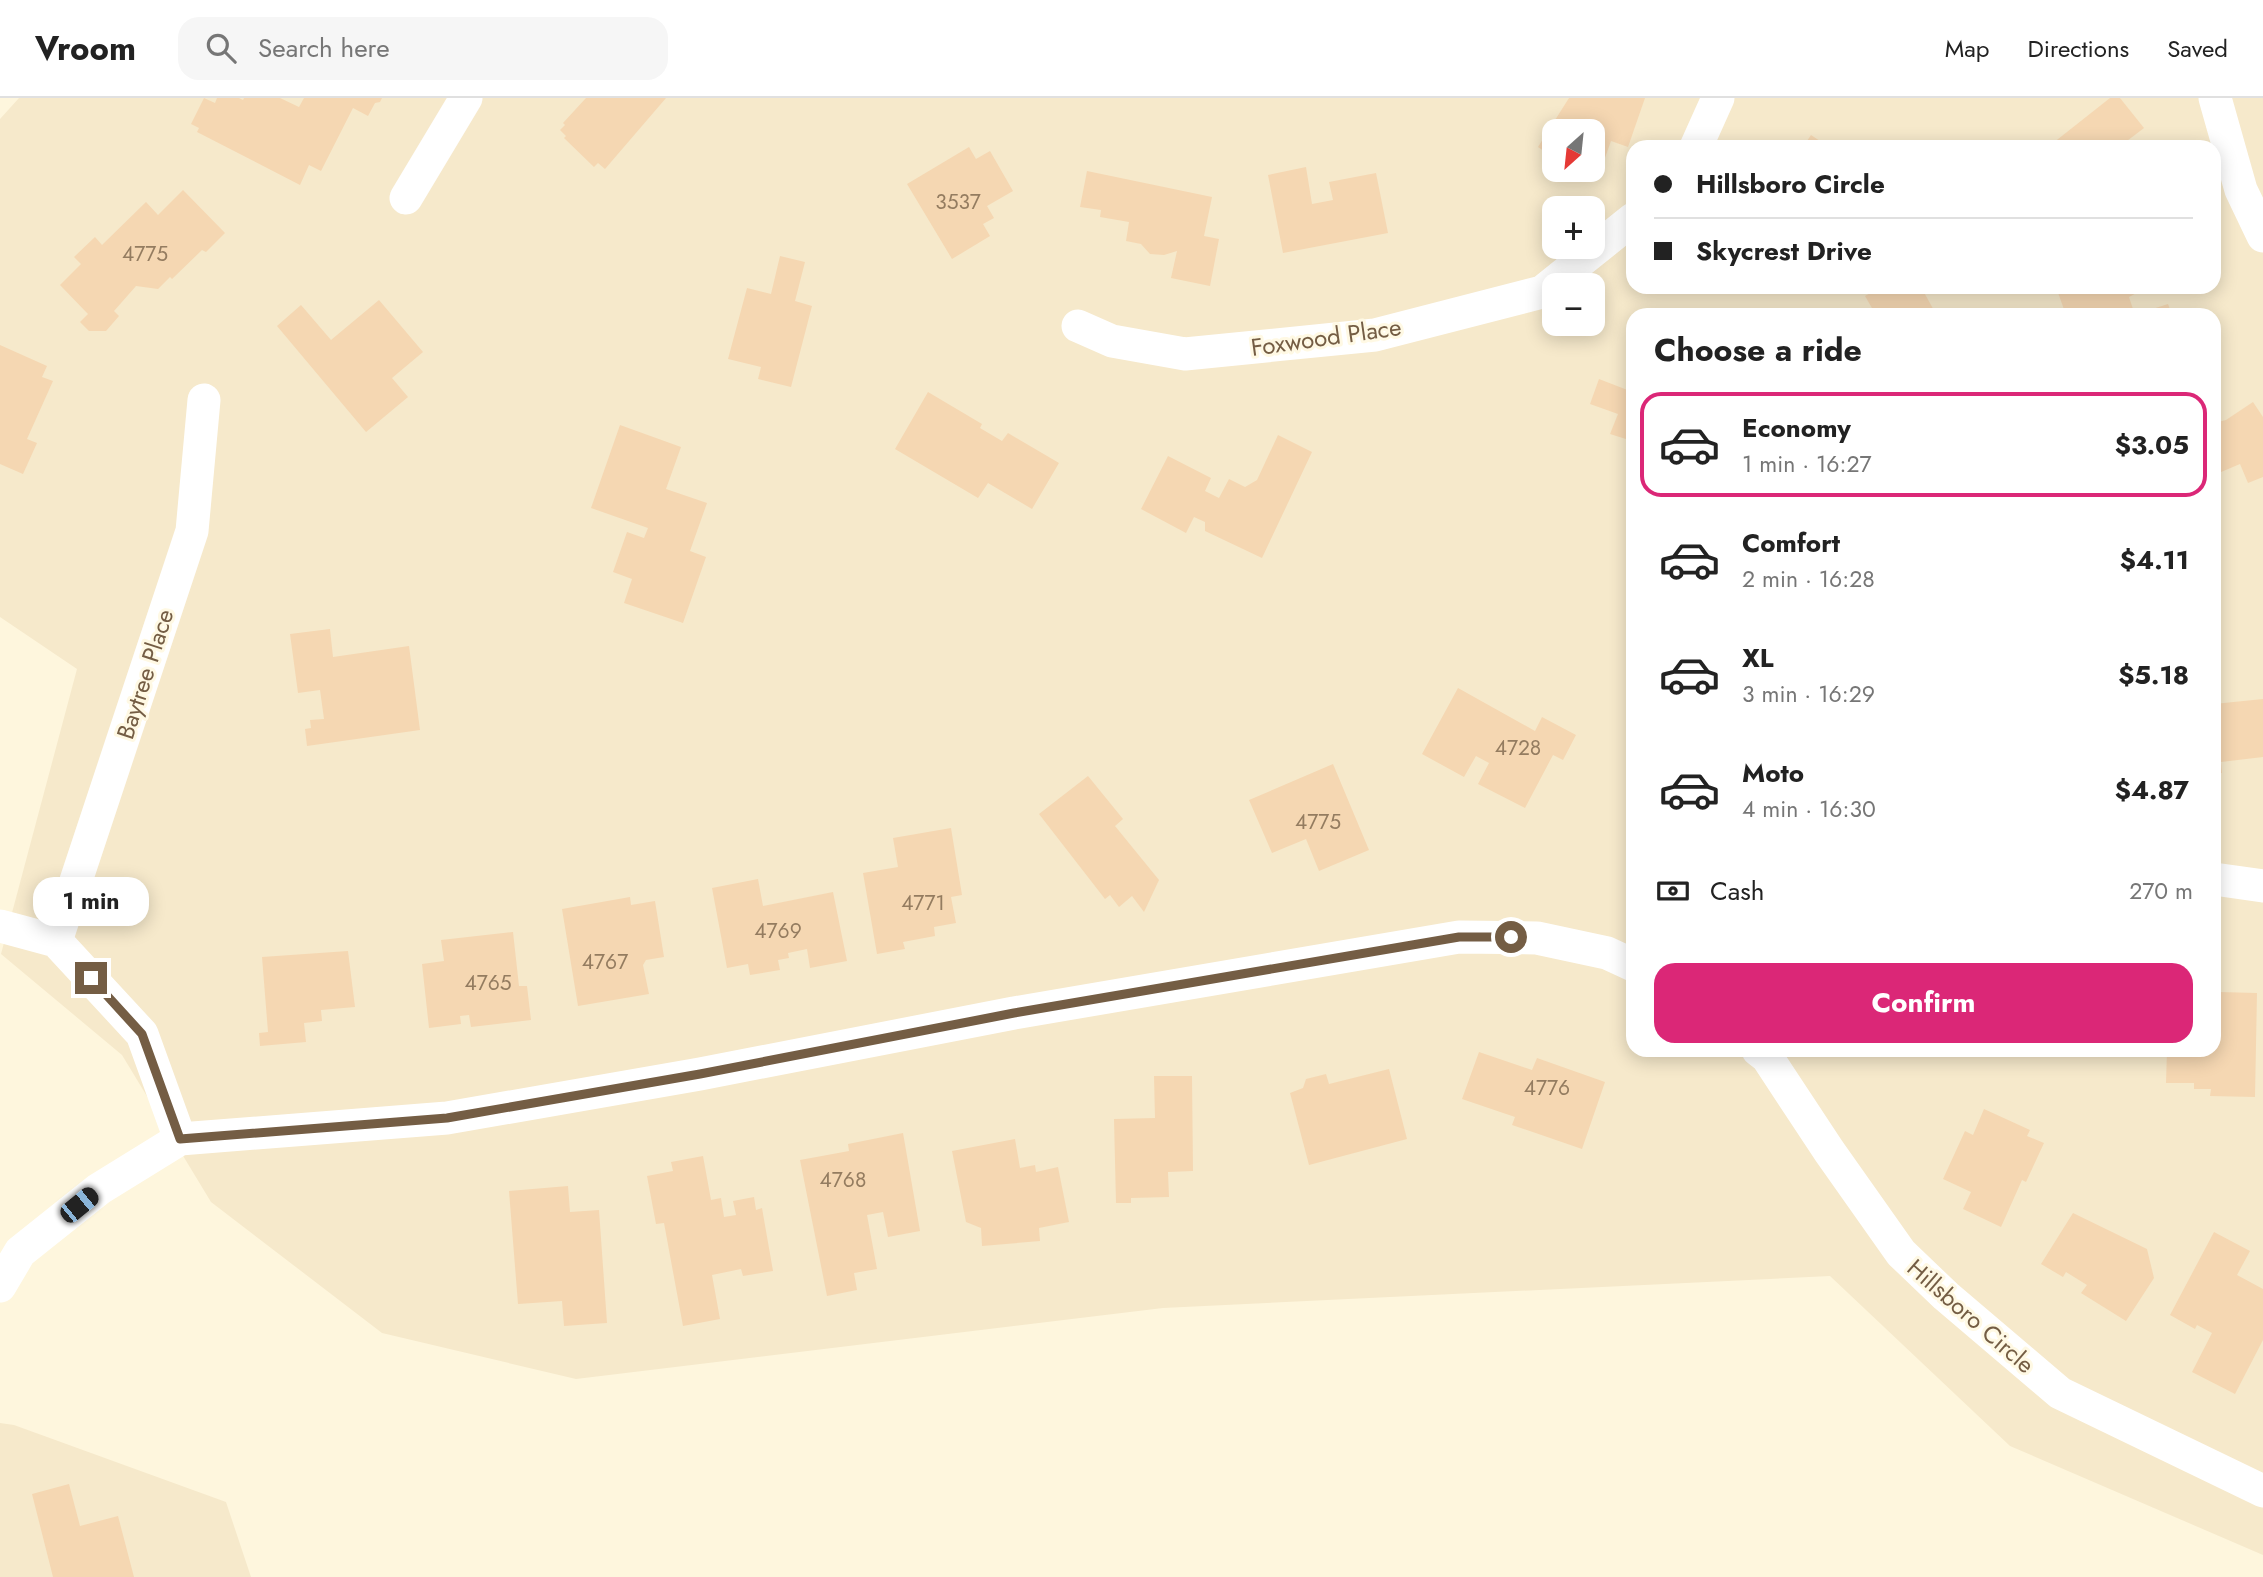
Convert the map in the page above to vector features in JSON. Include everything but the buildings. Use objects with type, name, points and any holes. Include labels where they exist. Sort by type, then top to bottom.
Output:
[{"type":"street","points":[[406,198],[466,98]]},
{"type":"street","points":[[1699,140],[1718,98]]},
{"type":"street","points":[[2214,98],[2241,190],[2263,236]]},
{"type":"street","name":"Foxwood Place","points":[[1078,326],[1112,341],[1185,354],[1375,335],[1542,292],[1626,225]]},
{"type":"street","name":"Baytree Place","points":[[56,941],[192,531],[204,400]]},
{"type":"street","points":[[2221,879],[2263,886]]},
{"type":"street","points":[[0,926],[56,941],[142,1034],[180,1139]]},
{"type":"street","points":[[0,1286],[20,1252],[99,1189],[180,1139],[447,1118],[700,1074],[1014,1013],[1459,937],[1537,938],[1607,953],[1626,962]]},
{"type":"street","name":"Hillsboro Circle","points":[[1766,1057],[1901,1253],[1946,1296],[2060,1393],[2263,1491]]},
{"type":"shaded area","points":[[19,98],[2263,98],[2263,1555],[2010,1446],[1830,1276],[1163,1308],[576,1379],[382,1333],[211,1202],[122,1055],[1,954],[77,669],[0,617],[0,119]]},
{"type":"shaded area","points":[[0,1423],[14,1425],[226,1502],[251,1577],[0,1577]]},
{"type":"route","points":[[91,978],[142,1034],[180,1139],[447,1118],[700,1074],[1014,1013],[1459,937],[1511,937]]}]
